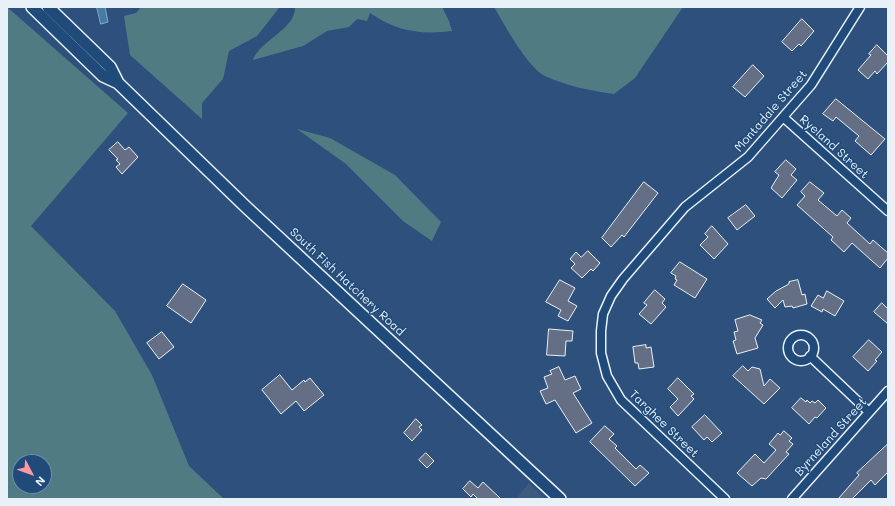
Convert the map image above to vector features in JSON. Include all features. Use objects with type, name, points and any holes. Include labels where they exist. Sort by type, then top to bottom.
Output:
[{"type":"main road","name":"South Fish Hatchery Road","points":[[32,7],[103,76],[118,82]]},
{"type":"main road","name":"South Fish Hatchery Road","points":[[48,7],[110,67],[118,82],[246,206],[560,499]]},
{"type":"street","name":"Montadale Street","points":[[601,331],[603,314],[611,296],[648,250],[685,208],[748,157],[811,85],[860,7]]},
{"type":"street","name":"Ryeland Street","points":[[782,118],[888,211]]},
{"type":"street","name":"Targhee Street","points":[[601,331],[602,353],[607,376],[621,400],[725,499]]},
{"type":"street","points":[[810,356],[869,412]]},
{"type":"street","name":"Byrneland Street","points":[[792,499],[888,391]]},
{"type":"shaded area","points":[[97,7],[105,7],[108,22],[101,24]]},
{"type":"shaded area","points":[[529,483],[546,499],[516,499]]},
{"type":"green space","points":[[7,7],[128,113],[31,226],[115,311],[152,375],[189,466],[224,499],[7,499]]},
{"type":"green space","points":[[141,7],[279,8],[257,36],[229,51],[223,79],[202,103],[202,119],[130,55],[124,16],[136,13]]},
{"type":"green space","points":[[295,7],[442,7],[452,31],[419,32],[399,28],[370,13],[367,21],[357,19],[349,27],[327,31],[303,46],[253,60],[262,47],[290,22],[294,15]]},
{"type":"green space","points":[[494,7],[683,7],[635,78],[614,94],[588,90],[553,80],[538,71],[517,45]]},
{"type":"green space","points":[[297,129],[330,138],[395,175],[441,222],[432,241],[403,221],[346,164]]},
{"type":"building","points":[[802,19],[814,31],[801,46],[799,44],[792,51],[782,42]]},
{"type":"building","points":[[877,45],[888,56],[888,62],[877,74],[875,71],[868,79],[858,70],[871,55],[869,54]]},
{"type":"building","points":[[753,65],[764,76],[745,97],[733,87]]},
{"type":"building","points":[[836,99],[885,139],[871,155],[855,141],[859,136],[836,117],[833,121],[823,114]]},
{"type":"building","points":[[118,142],[125,150],[129,147],[138,157],[122,174],[116,167],[120,164],[116,160],[118,159],[109,150]]},
{"type":"building","points":[[786,160],[796,169],[791,175],[797,180],[782,198],[771,188],[779,175],[775,172]]},
{"type":"building","points":[[644,182],[658,193],[624,237],[622,235],[611,247],[602,238]]},
{"type":"building","points":[[810,182],[824,193],[818,200],[837,216],[842,210],[851,218],[847,223],[870,244],[873,240],[888,253],[888,258],[880,268],[852,243],[844,252],[831,240],[833,237],[797,205],[805,196],[801,192]]},
{"type":"building","points":[[746,205],[755,216],[737,230],[728,218]]},
{"type":"building","points":[[712,226],[728,244],[714,259],[700,245],[708,237],[705,234]]},
{"type":"building","points":[[588,251],[600,263],[593,271],[591,269],[582,278],[571,268],[575,264],[570,259],[576,252],[581,257]]},
{"type":"building","points":[[680,262],[707,279],[695,298],[674,285],[677,280],[675,279],[676,276],[671,273]]},
{"type":"building","points":[[560,280],[575,288],[568,301],[577,306],[568,321],[558,316],[561,310],[546,302]]},
{"type":"building","points":[[798,280],[802,295],[805,294],[807,304],[793,308],[792,306],[785,307],[783,300],[775,308],[767,299],[776,291],[789,284],[789,282]]},
{"type":"building","points":[[183,284],[206,300],[191,323],[167,306]]},
{"type":"building","points":[[655,290],[665,299],[662,303],[666,307],[651,324],[639,314],[647,305],[644,303]]},
{"type":"building","points":[[827,291],[844,301],[835,316],[823,309],[822,312],[811,306],[818,295],[823,298]]},
{"type":"building","points":[[882,303],[888,309],[888,324],[874,312]]},
{"type":"building","points":[[750,315],[762,320],[760,323],[763,325],[755,338],[758,348],[737,354],[733,341],[736,340],[734,332],[738,331],[735,320]]},
{"type":"building","points":[[549,329],[573,331],[572,341],[566,341],[565,356],[547,355]]},
{"type":"building","points":[[162,332],[174,347],[159,359],[147,343]]},
{"type":"building","points":[[869,340],[882,352],[875,360],[877,361],[868,371],[853,357]]},
{"type":"building","points":[[646,345],[646,348],[651,347],[654,367],[639,369],[638,363],[635,363],[633,347]]},
{"type":"building","points":[[743,366],[748,371],[752,367],[760,369],[764,386],[770,379],[780,388],[764,404],[733,376]]},
{"type":"building","points":[[559,367],[565,380],[575,376],[581,389],[573,393],[592,423],[576,433],[555,400],[546,404],[540,391],[548,388],[544,377],[552,374],[550,371]]},
{"type":"building","points":[[280,375],[292,390],[304,380],[305,382],[310,378],[324,395],[304,411],[296,401],[281,414],[262,390]]},
{"type":"building","points":[[678,378],[694,394],[691,396],[694,399],[678,416],[670,407],[678,399],[668,389]]},
{"type":"building","points":[[801,398],[810,403],[812,401],[815,403],[818,400],[826,408],[809,424],[792,408]]},
{"type":"building","points":[[705,415],[722,433],[712,442],[707,437],[704,440],[692,427]]},
{"type":"building","points":[[416,419],[422,425],[419,427],[422,430],[412,441],[404,433]]},
{"type":"building","points":[[605,426],[614,434],[609,439],[617,446],[615,448],[636,469],[640,465],[649,473],[635,486],[590,442]]},
{"type":"building","points":[[784,431],[792,438],[789,441],[793,444],[786,452],[789,454],[766,479],[761,478],[752,486],[737,473],[755,454],[764,463],[776,450],[769,444],[778,433],[780,435]]},
{"type":"building","points":[[888,444],[888,472],[875,485],[871,480],[852,499],[838,499],[859,475],[857,473]]},
{"type":"building","points":[[426,453],[434,461],[427,468],[419,460]]},
{"type":"building","points":[[470,481],[478,488],[483,482],[501,499],[478,499],[473,494],[471,497],[463,489]]}]
